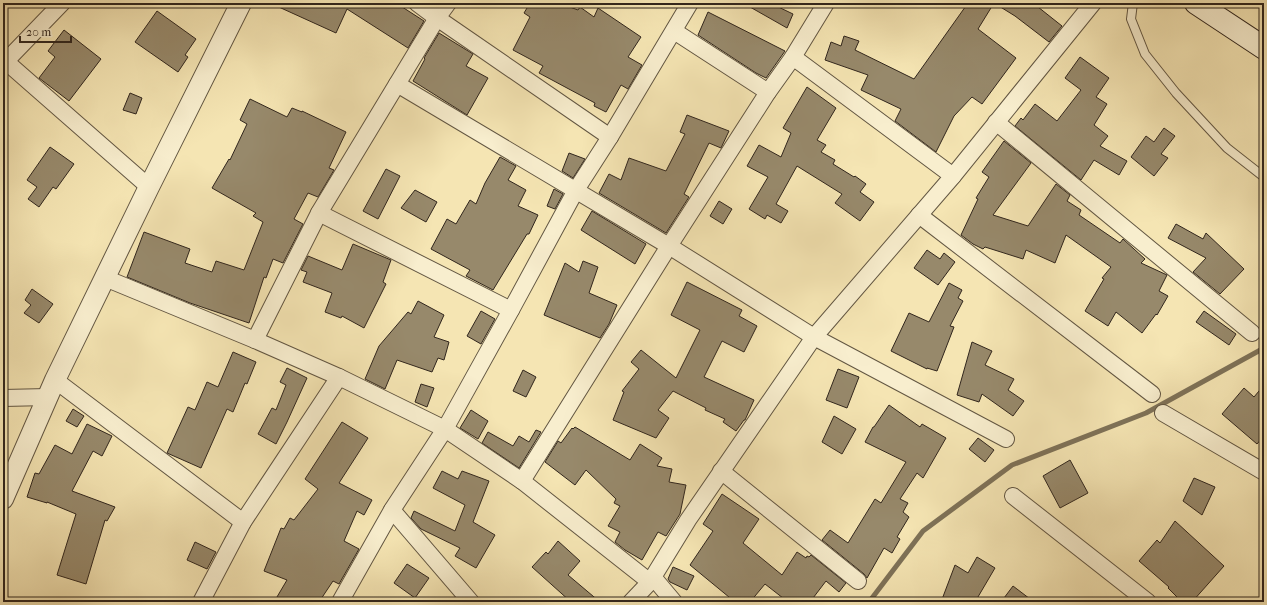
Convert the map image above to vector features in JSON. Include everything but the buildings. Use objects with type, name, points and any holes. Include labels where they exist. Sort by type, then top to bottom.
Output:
[{"type":"main road","points":[[1202,5],[1264,48]]},
{"type":"street","points":[[62,3],[4,60],[149,187]]},
{"type":"street","points":[[3,499],[52,389],[149,187],[241,3]]},
{"type":"street","points":[[417,3],[610,137]]},
{"type":"street","points":[[254,340],[319,212],[437,18],[448,3]]},
{"type":"street","points":[[340,602],[392,510],[445,429],[576,190],[610,137],[690,3]]},
{"type":"street","points":[[522,481],[669,246],[768,92],[793,57],[826,3]]},
{"type":"street","points":[[631,602],[652,579],[688,520],[814,337],[953,176],[1092,3]]},
{"type":"street","points":[[674,31],[768,92]]},
{"type":"street","points":[[793,57],[953,176]]},
{"type":"street","points":[[397,84],[669,246],[814,337],[1006,438]]},
{"type":"street","points":[[996,122],[1252,333]]},
{"type":"street","points":[[319,212],[511,310]]},
{"type":"street","points":[[919,215],[1152,394]]},
{"type":"street","points":[[106,278],[339,377],[445,429],[522,481],[652,579],[674,602]]},
{"type":"street","points":[[202,601],[243,522],[339,377]]},
{"type":"street","points":[[3,398],[52,389],[243,522]]},
{"type":"street","points":[[1163,413],[1264,472]]},
{"type":"street","points":[[721,471],[858,581]]},
{"type":"street","points":[[1013,496],[1148,602]]},
{"type":"street","points":[[392,510],[471,602]]},
{"type":"lane","points":[[1133,3],[1131,19],[1145,54],[1176,93],[1227,148],[1264,177]]},
{"type":"waterway","points":[[869,602],[923,531],[1012,465],[1146,413],[1264,348]]}]
